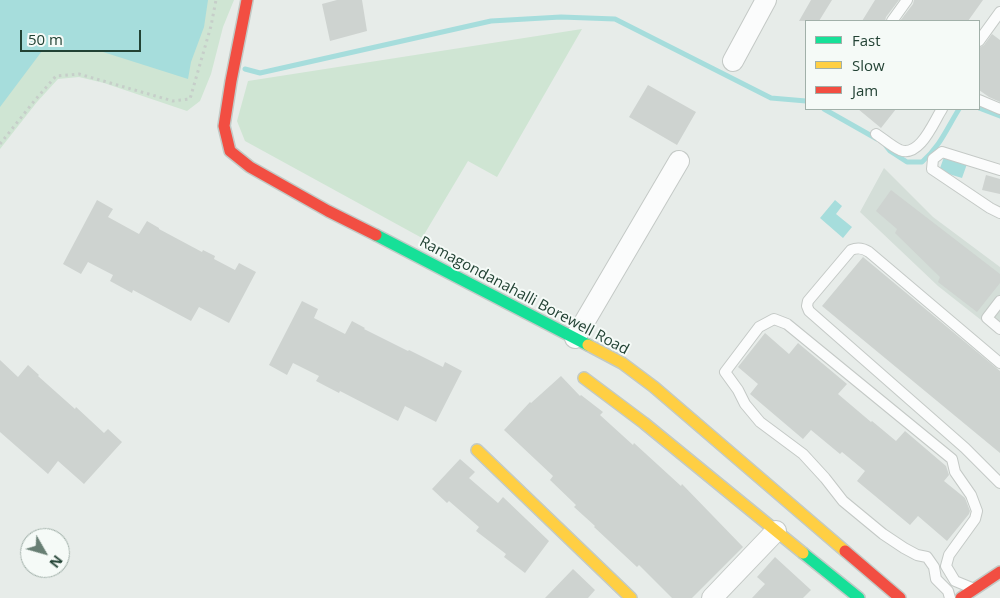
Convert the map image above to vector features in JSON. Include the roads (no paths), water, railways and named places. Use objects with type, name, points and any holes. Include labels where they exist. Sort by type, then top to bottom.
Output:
[{"type":"street","name":"Ramagondanahalli Borewell Road","points":[[247,0],[224,126],[230,152],[250,167],[328,211],[622,363],[654,387],[900,598]]},
{"type":"street","points":[[733,61],[760,2]]},
{"type":"street","points":[[575,338],[679,161]]},
{"type":"street","points":[[584,378],[644,423],[858,598]]},
{"type":"street","points":[[477,450],[631,598]]},
{"type":"street","points":[[712,598],[776,531]]},
{"type":"street","points":[[961,598],[1000,572]]},
{"type":"lane","points":[[893,20],[907,0]]},
{"type":"lane","points":[[980,40],[999,16]]},
{"type":"lane","points":[[980,100],[1000,109]]},
{"type":"lane","points":[[876,134],[901,150],[906,151],[920,144],[941,110]]},
{"type":"lane","points":[[1000,170],[942,152],[933,160],[932,169],[1000,213]]},
{"type":"lane","points":[[1000,363],[863,248],[851,250],[808,300],[807,306],[809,311],[965,448],[1000,482]]},
{"type":"lane","points":[[1000,301],[987,318],[1000,329]]},
{"type":"lane","points":[[949,555],[926,557],[904,548],[883,534],[843,501],[826,478],[803,454],[760,422],[745,404],[725,372],[760,327],[774,319],[787,324],[952,459],[955,472],[971,495],[977,511],[975,519],[949,555],[946,566],[955,581],[974,589]]},
{"type":"lane","points":[[926,557],[934,568],[936,579],[948,591],[950,598]]},
{"type":"water","points":[[0,0],[208,0],[204,27],[191,62],[188,79],[103,52],[42,51],[0,107]]},
{"type":"water","points":[[944,157],[967,164],[962,178],[939,171]]},
{"type":"water","points":[[835,200],[842,206],[836,214],[852,227],[843,238],[820,218]]},
{"type":"waterway","points":[[245,69],[260,73],[491,21],[561,17],[615,19],[771,98],[805,101]]},
{"type":"waterway","points":[[980,108],[1000,116]]},
{"type":"waterway","points":[[826,110],[877,139]]},
{"type":"waterway","points":[[886,146],[890,151],[907,162],[922,162],[939,143],[958,110]]}]
